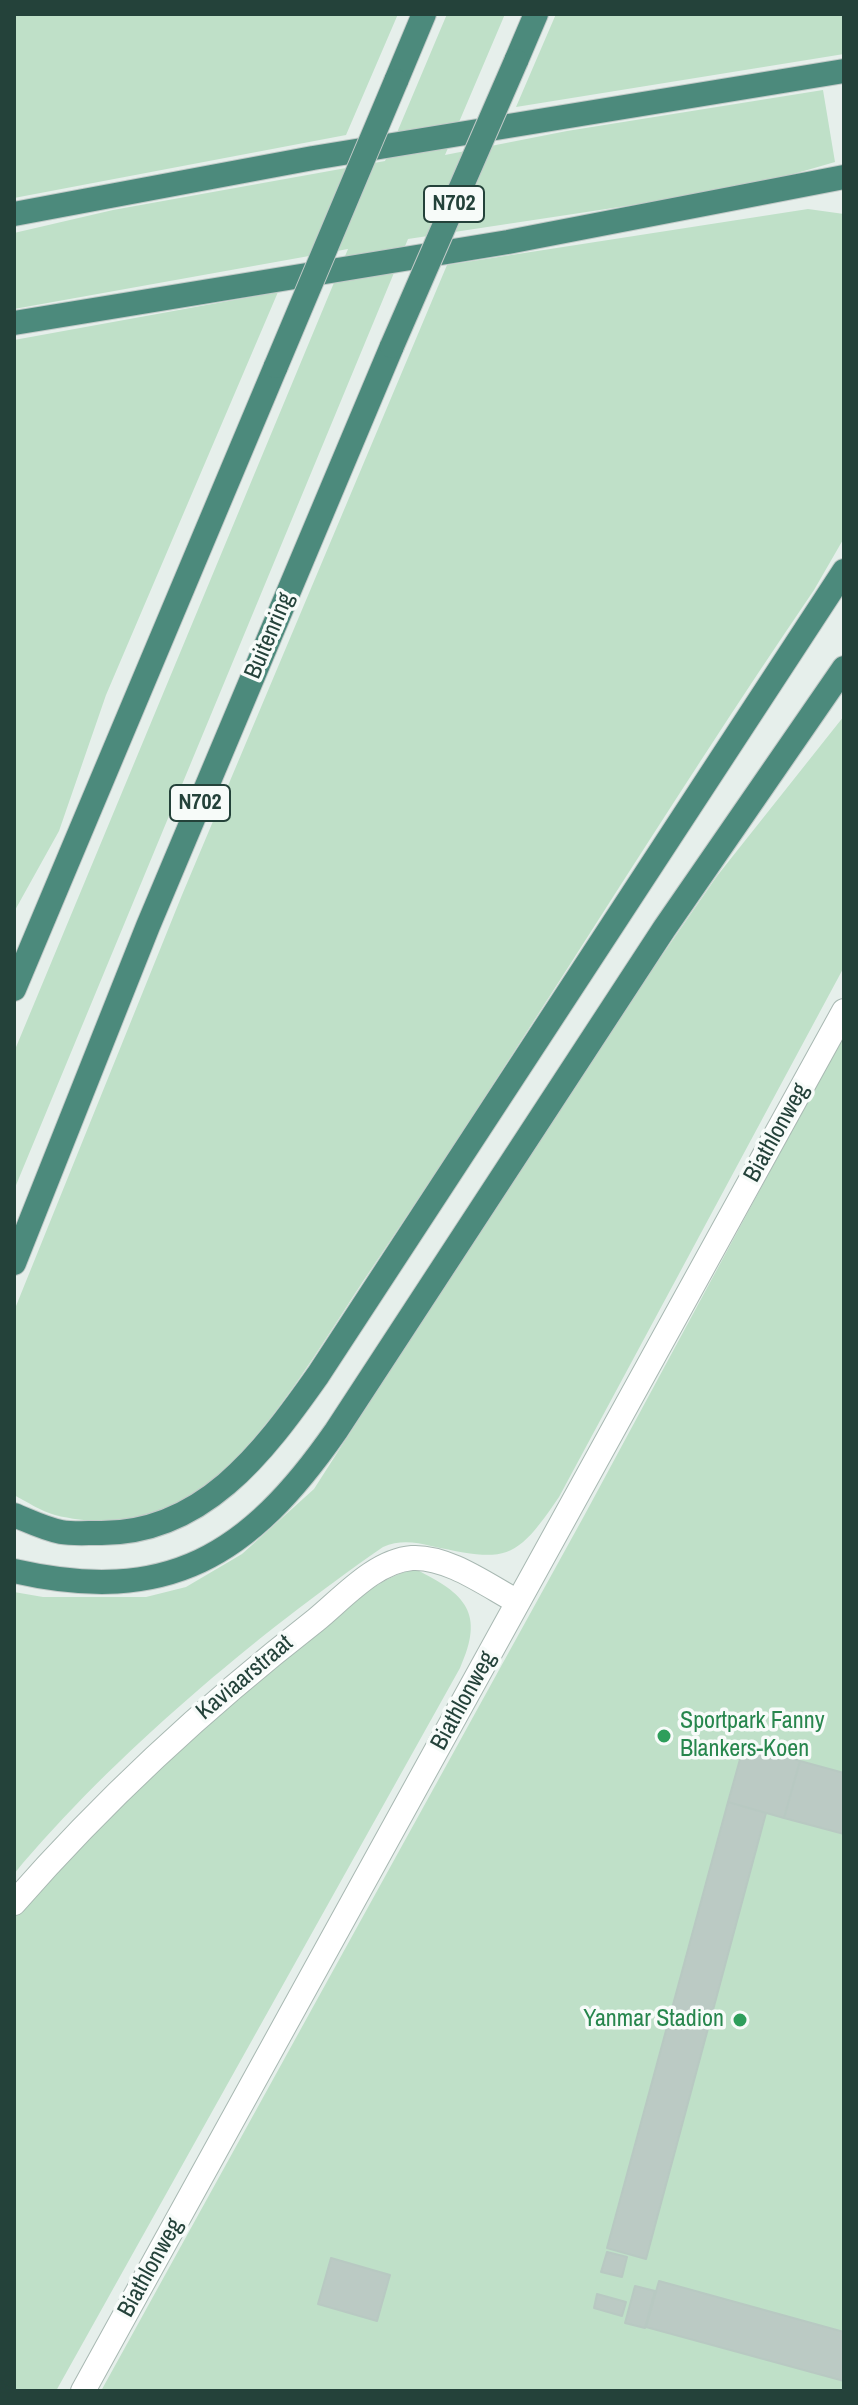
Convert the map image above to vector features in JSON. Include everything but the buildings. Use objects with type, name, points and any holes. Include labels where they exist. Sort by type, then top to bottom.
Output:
[{"type":"highway","points":[[14,989],[424,14]]},
{"type":"highway","name":"Buitenring","points":[[14,1263],[148,926],[392,346],[536,14]]},
{"type":"highway","points":[[14,214],[313,158],[844,71]]},
{"type":"highway","points":[[14,323],[508,242],[844,177]]},
{"type":"highway","points":[[14,1515],[61,1532],[136,1531],[162,1524],[192,1509],[217,1494],[246,1468],[284,1423],[327,1362],[844,571]]},
{"type":"highway","points":[[14,1571],[95,1584],[128,1582],[166,1574],[231,1546],[279,1505],[336,1431],[664,929],[844,668]]},
{"type":"street","name":"Biathlonweg","points":[[83,2391],[844,1011]]},
{"type":"street","name":"Kaviaarstraat","points":[[14,1903],[157,1755],[266,1659],[370,1576],[391,1564],[422,1559],[449,1566],[518,1602]]},
{"type":"green space","points":[[14,14],[398,14],[346,135],[14,198]]},
{"type":"green space","points":[[447,14],[505,14],[445,155],[567,131],[823,90],[835,162],[745,188],[408,239],[14,1190],[14,1052],[348,249],[14,309],[14,233],[113,210],[385,161]]},
{"type":"green space","points":[[556,14],[844,14],[844,54],[516,107]]},
{"type":"green space","points":[[808,209],[844,214],[844,538],[814,590],[428,1184],[307,1367],[256,1436],[229,1466],[200,1491],[170,1509],[143,1518],[98,1521],[69,1518],[45,1511],[14,1495],[14,1311],[182,895],[447,265]]},
{"type":"green space","points":[[278,292],[106,695],[59,831],[14,912],[14,340]]},
{"type":"green space","points":[[844,716],[844,967],[559,1497],[544,1518],[519,1545],[493,1555],[413,1543],[383,1547],[286,1618],[188,1699],[96,1785],[14,1874],[14,1592],[43,1597],[146,1597],[186,1587],[242,1554],[314,1489],[579,1075],[717,876]]},
{"type":"green space","name":"Sportpark Fanny Blankers-Koen","points":[[844,1034],[844,2391],[101,2391],[584,1516]]},
{"type":"green space","points":[[415,1569],[447,1587],[466,1607],[471,1633],[460,1668],[56,2391],[14,2391],[14,1918],[122,1804],[238,1697],[364,1594],[388,1579]]},
{"type":"place","name":"Sportpark Fanny Blankers-Koen","points":[[664,1736]]},
{"type":"place","name":"Yanmar Stadion","points":[[740,2020]]}]
